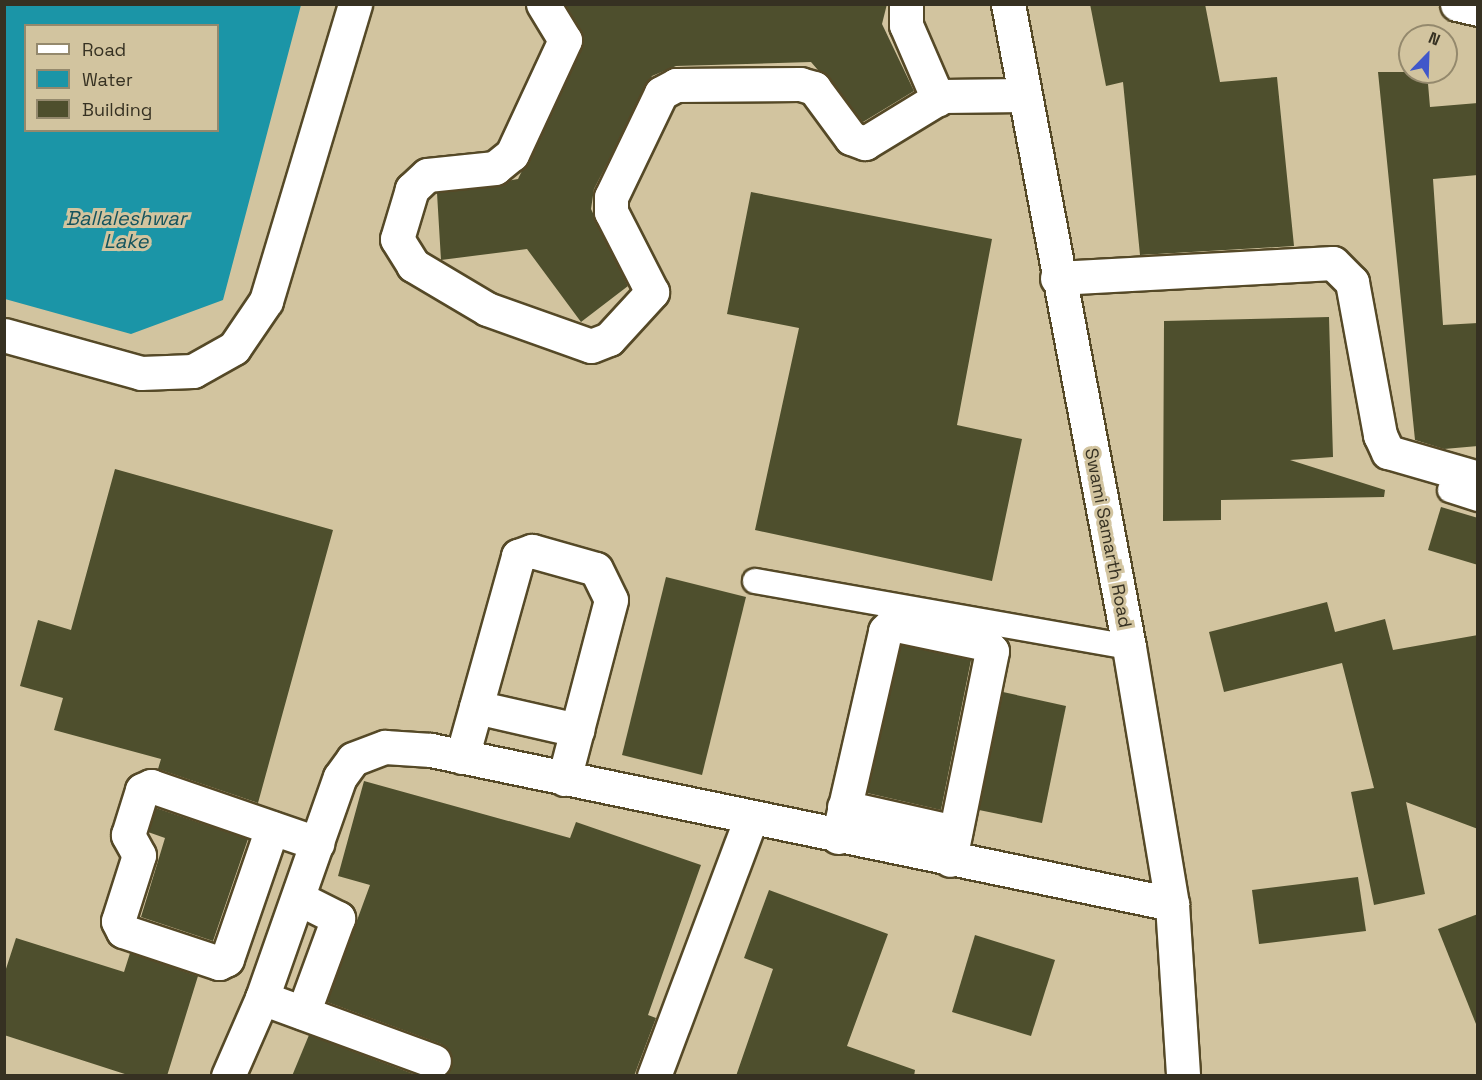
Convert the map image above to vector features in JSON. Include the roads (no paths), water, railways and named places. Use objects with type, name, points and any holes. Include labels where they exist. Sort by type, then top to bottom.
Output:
[{"type":"street","points":[[4,335],[141,373],[193,371],[234,348],[266,301],[355,4]]},
{"type":"street","points":[[543,4],[566,40],[512,154],[495,168],[427,175],[412,189],[397,239],[413,265],[487,309],[591,346],[609,339],[652,292],[611,212],[611,196],[662,93],[676,86],[800,84],[814,88],[851,138],[865,143],[938,99],[1024,96]]},
{"type":"street","points":[[906,4],[906,25],[938,99]]},
{"type":"street","name":"Swami Samarth Road","points":[[1008,4],[1057,278],[1129,647],[1172,904],[1184,1076]]},
{"type":"street","points":[[1457,4],[1478,9]]},
{"type":"street","points":[[1057,278],[1333,263],[1352,282],[1380,435],[1388,452],[1464,484]]},
{"type":"street","points":[[462,757],[518,556],[532,551],[596,569],[611,600],[564,779]]},
{"type":"street","points":[[841,822],[885,631],[892,624],[986,644],[992,651],[952,846]]},
{"type":"street","points":[[476,706],[576,730]]},
{"type":"street","points":[[228,1076],[262,998],[340,777],[353,759],[386,747],[462,757],[750,820],[841,822],[952,846],[1172,904]]},
{"type":"street","points":[[272,828],[227,959],[219,963],[123,931],[118,921],[139,855],[128,835],[142,790],[151,786],[317,843]]},
{"type":"street","points":[[654,1076],[750,820]]},
{"type":"street","points":[[298,898],[338,918],[303,1013]]},
{"type":"street","points":[[262,998],[434,1061]]},
{"type":"lane","points":[[1464,484],[1478,499]]},
{"type":"lane","points":[[755,580],[1129,647]]},
{"type":"water","name":"Ballaleshwar Lake","points":[[4,5],[301,5],[223,300],[131,334],[5,299]]}]
